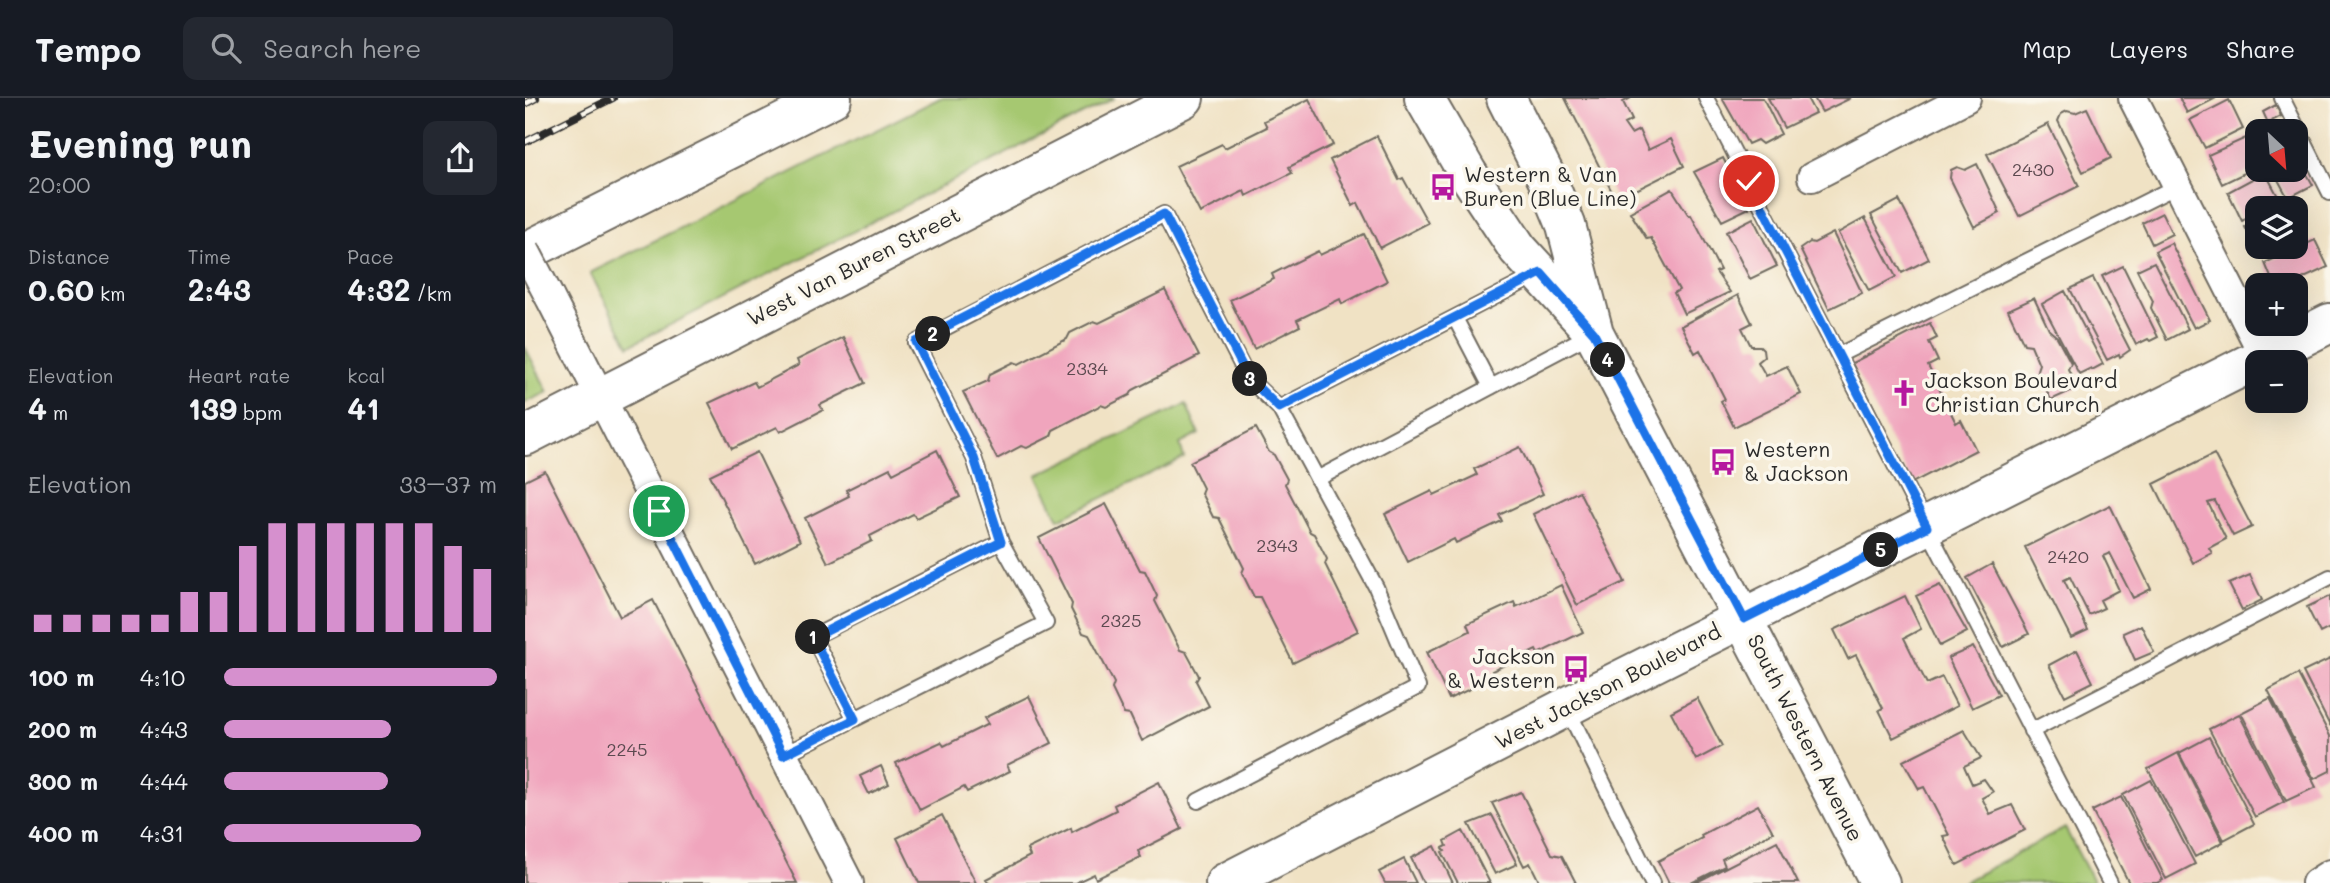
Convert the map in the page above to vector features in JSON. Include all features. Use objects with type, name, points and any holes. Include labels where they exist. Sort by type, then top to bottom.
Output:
[{"type":"main road","points":[[525,251],[832,98]]},
{"type":"main road","name":"West Van Buren Street","points":[[525,436],[1184,98]]},
{"type":"main road","name":"South Western Avenue","points":[[1424,98],[1468,174],[1518,249],[1594,333]]},
{"type":"main road","name":"South Western Avenue","points":[[1506,98],[1547,179],[1566,225],[1594,333],[1880,883]]},
{"type":"main road","name":"West Jackson Boulevard","points":[[2276,350],[2330,323]]},
{"type":"main road","name":"West Jackson Boulevard","points":[[1225,883],[1566,707],[2245,366]]},
{"type":"street","points":[[1812,177],[1966,98]]},
{"type":"street","points":[[2133,98],[2261,350]]},
{"type":"street","points":[[525,251],[849,883]]},
{"type":"street","points":[[2316,883],[2330,874]]},
{"type":"lane","points":[[1706,98],[2110,883]]},
{"type":"lane","points":[[2282,98],[2330,193]]},
{"type":"lane","points":[[1839,355],[2177,186]]},
{"type":"lane","points":[[783,755],[1046,623],[1001,542],[974,458],[916,342],[1164,214],[1248,377],[1279,408],[1376,587],[1418,687],[1198,801]]},
{"type":"lane","points":[[1279,408],[1541,273]]},
{"type":"lane","points":[[1455,318],[1491,387]]},
{"type":"lane","points":[[1317,480],[1594,333]]},
{"type":"lane","points":[[855,719],[813,638],[1001,542]]},
{"type":"lane","points":[[2031,731],[2330,577]]},
{"type":"lane","points":[[1566,707],[1651,883]]},
{"type":"green space","points":[[940,98],[1115,98],[629,346],[590,273]]},
{"type":"green space","points":[[525,347],[548,392],[525,403]]},
{"type":"green space","points":[[1186,404],[1199,434],[1180,444],[1184,458],[1059,519],[1037,475]]},
{"type":"green space","points":[[2065,828],[2094,883],[1962,883]]},
{"type":"building","points":[[1565,98],[1631,98],[1623,102],[1632,120],[1624,124],[1631,134],[1639,130],[1648,150],[1671,139],[1684,166],[1616,200]]},
{"type":"building","points":[[1722,98],[1763,98],[1781,134],[1762,144],[1757,140],[1748,144]]},
{"type":"building","points":[[1768,98],[1807,98],[1815,113],[1784,128]]},
{"type":"building","points":[[1814,98],[1851,98],[1822,112]]},
{"type":"building","points":[[2179,98],[2216,98],[2187,113]]},
{"type":"building","points":[[1309,99],[1333,145],[1289,167],[1292,173],[1246,196],[1244,191],[1200,213],[1176,166],[1222,144],[1225,148],[1267,127],[1264,121]]},
{"type":"building","points":[[2229,100],[2243,129],[2205,148],[2190,120]]},
{"type":"building","points":[[2276,105],[2281,116],[2266,119],[2263,112]]},
{"type":"building","points":[[2087,108],[2111,158],[2083,172],[2058,121],[2061,114],[2067,111],[2075,113]]},
{"type":"building","points":[[2048,124],[2079,186],[2019,216],[1987,154]]},
{"type":"building","points":[[1377,136],[1399,180],[1403,178],[1428,223],[1380,248],[1358,203],[1353,206],[1330,160]]},
{"type":"building","points":[[2245,138],[2245,173],[2222,184],[2208,155]]},
{"type":"building","points":[[1723,158],[1749,208],[1722,221],[1694,172]]},
{"type":"building","points":[[1977,164],[2000,213],[1974,227],[1950,178],[1951,170],[1957,167],[1965,170]]},
{"type":"building","points":[[2308,176],[2313,185],[2287,196],[2279,182],[2308,182]]},
{"type":"building","points":[[2246,182],[2270,182],[2278,196],[2245,196],[2245,219],[2242,221],[2228,192]]},
{"type":"building","points":[[1672,189],[1689,216],[1691,215],[1720,270],[1716,272],[1730,292],[1684,314],[1674,293],[1679,290],[1651,238],[1647,239],[1630,212]]},
{"type":"building","points":[[1899,200],[1929,259],[1902,273],[1871,215]]},
{"type":"building","points":[[2162,213],[2172,234],[2152,244],[2142,223]]},
{"type":"building","points":[[1753,218],[1777,266],[1750,279],[1726,232]]},
{"type":"building","points":[[1865,218],[1896,277],[1869,291],[1838,233]]},
{"type":"building","points":[[1833,233],[1862,293],[1829,309],[1800,249]]},
{"type":"building","points":[[1364,234],[1387,281],[1342,304],[1340,299],[1297,320],[1300,326],[1254,349],[1230,300],[1274,279],[1272,274],[1318,251],[1320,255]]},
{"type":"building","points":[[2315,240],[2328,267],[2308,276],[2308,273],[2269,273],[2265,263],[2274,259],[2308,259],[2308,243]]},
{"type":"building","points":[[2171,243],[2210,320],[2194,328],[2155,251]]},
{"type":"building","points":[[2154,262],[2188,329],[2167,340],[2151,308],[2153,301],[2137,270]]},
{"type":"building","points":[[2123,266],[2158,337],[2136,345],[2102,276]]},
{"type":"building","points":[[2093,278],[2130,350],[2120,357],[2119,354],[2107,360],[2070,289]]},
{"type":"building","points":[[1165,290],[1199,356],[1133,390],[1130,395],[1106,407],[1101,405],[1053,430],[1051,436],[1027,448],[1021,446],[997,459],[963,392],[988,381],[990,374],[1014,362],[1019,364],[1067,339],[1070,333],[1094,321],[1099,323]]},
{"type":"building","points":[[2065,291],[2103,364],[2079,374],[2042,304]]},
{"type":"building","points":[[1738,295],[1752,323],[1742,328],[1751,346],[1760,346],[1763,349],[1764,357],[1758,362],[1766,376],[1787,366],[1801,394],[1734,427],[1721,401],[1725,399],[1700,350],[1695,353],[1681,326]]},
{"type":"building","points":[[2034,298],[2049,330],[2057,337],[2071,363],[2068,369],[2077,388],[2051,400],[2037,370],[2039,364],[2031,345],[2024,344],[2008,310]]},
{"type":"building","name":"Jackson Boulevard Christian Church","points":[[1930,323],[1937,338],[1929,342],[1938,361],[1928,366],[1956,423],[1961,420],[1976,450],[1912,483],[1852,363]]},
{"type":"building","points":[[843,337],[865,383],[820,405],[823,410],[780,432],[777,427],[732,449],[709,403],[754,382],[757,387],[799,365],[797,360]]},
{"type":"building","points":[[1256,428],[1287,479],[1285,484],[1327,559],[1325,564],[1358,631],[1293,663],[1260,597],[1254,597],[1242,573],[1244,568],[1219,518],[1213,517],[1190,462]]},
{"type":"building","points":[[1520,447],[1543,494],[1499,515],[1502,521],[1456,543],[1454,539],[1408,562],[1385,514],[1432,491],[1434,495],[1477,475],[1474,469]]},
{"type":"building","points":[[937,450],[960,497],[916,518],[913,514],[870,536],[872,541],[828,563],[805,518],[849,496],[846,490],[890,468],[893,473]]},
{"type":"building","points":[[757,452],[800,541],[755,564],[710,475]]},
{"type":"building","points":[[2214,454],[2252,527],[2233,536],[2215,501],[2208,503],[2226,539],[2209,548],[2212,553],[2193,563],[2154,484]]},
{"type":"building","points":[[545,471],[620,617],[653,600],[797,883],[525,883],[525,481]]},
{"type":"building","points":[[1579,491],[1625,582],[1577,605],[1533,514]]},
{"type":"building","points":[[1106,504],[1140,570],[1145,571],[1157,596],[1155,601],[1180,650],[1186,652],[1199,676],[1196,681],[1209,706],[1142,741],[1130,715],[1124,714],[1112,689],[1114,683],[1089,635],[1083,633],[1071,609],[1072,604],[1039,538]]},
{"type":"building","points":[[2110,505],[2151,589],[2133,598],[2110,553],[2103,556],[2119,590],[2100,600],[2104,608],[2089,615],[2070,577],[2064,580],[2088,630],[2071,638],[2025,547]]},
{"type":"building","points":[[1992,564],[2029,634],[2003,647],[1967,578]]},
{"type":"building","points":[[2250,575],[2262,600],[2242,610],[2229,584]]},
{"type":"building","points":[[1561,585],[1583,632],[1538,654],[1536,650],[1492,671],[1495,677],[1449,699],[1427,652],[1470,631],[1467,624],[1514,602],[1516,607]]},
{"type":"building","points":[[1940,585],[1967,632],[1940,646],[1916,596]]},
{"type":"building","points":[[1905,596],[1921,629],[1904,638],[1927,684],[1942,677],[1957,706],[1893,738],[1879,710],[1883,708],[1856,655],[1848,659],[1834,630]]},
{"type":"building","points":[[2330,596],[2330,628],[2320,633],[2307,607]]},
{"type":"building","points":[[2141,625],[2154,652],[2135,660],[2123,633]]},
{"type":"building","points":[[1973,647],[1999,695],[1972,708],[1948,658]]},
{"type":"building","points":[[2077,650],[2093,682],[2065,696],[2049,665]]},
{"type":"building","points":[[2330,659],[2330,726],[2303,672]]},
{"type":"building","points":[[2298,674],[2330,736],[2330,771],[2314,779],[2268,690]]},
{"type":"building","points":[[1029,696],[1052,743],[1007,765],[1010,771],[967,792],[964,787],[920,810],[896,763],[941,742],[944,746],[988,724],[984,718]]},
{"type":"building","points":[[1697,698],[1722,746],[1696,760],[1671,712]]},
{"type":"building","points":[[2270,698],[2316,787],[2286,801],[2241,713]]},
{"type":"building","points":[[2239,714],[2284,802],[2255,817],[2209,729]]},
{"type":"building","points":[[1964,730],[1981,758],[1964,766],[1972,784],[1984,779],[1993,792],[1982,798],[1990,814],[2012,805],[2025,830],[1957,865],[1943,836],[1949,835],[1924,787],[1919,789],[1903,761]]},
{"type":"building","points":[[2209,737],[2254,824],[2224,840],[2179,753]]},
{"type":"building","points":[[2178,753],[2223,842],[2195,857],[2148,769]]},
{"type":"building","points":[[881,766],[889,784],[869,794],[860,776]]},
{"type":"building","points":[[2151,780],[2195,864],[2166,879],[2123,795]]},
{"type":"building","points":[[1159,782],[1182,829],[1138,851],[1141,857],[1096,879],[1094,874],[1075,883],[988,883],[986,879],[1030,856],[1027,849],[1071,828],[1072,832],[1116,810],[1114,805]]},
{"type":"building","points":[[1521,792],[1552,854],[1562,856],[1576,883],[1540,883],[1530,863],[1524,866],[1492,803]]},
{"type":"building","points":[[2121,797],[2163,880],[2157,883],[2129,883],[2092,811]]},
{"type":"building","points":[[1758,805],[1773,832],[1722,859],[1725,866],[1691,883],[1669,883],[1658,861]]},
{"type":"building","points":[[942,815],[976,883],[919,883],[897,838]]},
{"type":"building","points":[[1492,815],[1517,864],[1495,874],[1469,824]]},
{"type":"building","points":[[1463,831],[1490,883],[1458,883],[1442,852],[1447,846],[1445,841]]},
{"type":"building","points":[[1777,841],[1798,883],[1695,883]]},
{"type":"building","points":[[1435,846],[1453,883],[1423,883],[1411,858]]},
{"type":"building","points":[[1404,859],[1416,883],[1385,883],[1379,872]]},
{"type":"railway","points":[[525,104],[536,98]]},
{"type":"railway","points":[[525,142],[613,98]]},
{"type":"place","name":"Western & Van Buren (Blue Line)","points":[[1443,187]]},
{"type":"place","name":"Jackson Boulevard Christian Church","points":[[1904,393]]},
{"type":"place","name":"Western & Jackson","points":[[1723,462]]},
{"type":"place","name":"Jackson & Western","points":[[1576,669]]},
{"type":"route","points":[[659,511],[783,755],[855,719],[813,638],[1001,542],[974,458],[916,342],[1164,214],[1248,377],[1279,408],[1541,273],[1594,333],[1744,619],[1927,527],[1749,181]]}]
